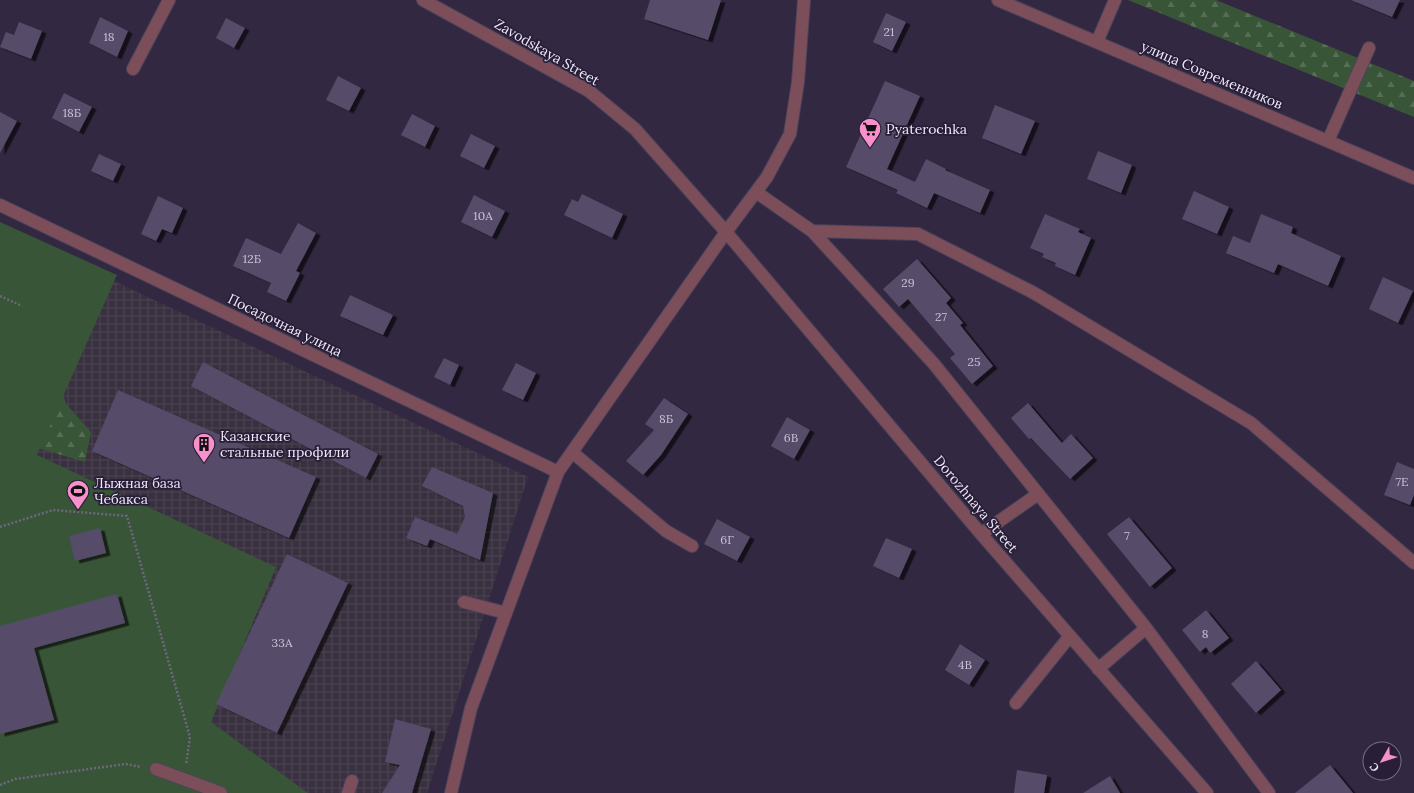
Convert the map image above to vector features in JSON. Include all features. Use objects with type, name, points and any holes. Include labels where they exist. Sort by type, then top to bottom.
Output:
[{"type":"street","points":[[133,69],[169,0]]},
{"type":"street","points":[[451,793],[471,708],[558,472],[726,232],[767,177],[790,134],[798,82],[804,0]]},
{"type":"street","name":"улица Современников","points":[[998,0],[1414,178]]},
{"type":"street","points":[[1097,42],[1115,0]]},
{"type":"street","name":"Zavodskaya Street","points":[[429,1],[589,92],[635,129],[726,232]]},
{"type":"street","points":[[1328,141],[1369,48]]},
{"type":"street","points":[[756,192],[812,231],[934,364],[1146,628],[1269,793]]},
{"type":"street","name":"Посадочная улица","points":[[0,205],[558,472]]},
{"type":"street","points":[[812,231],[918,234],[1034,293],[1251,423],[1414,563]]},
{"type":"street","name":"Dorozhnaya Street","points":[[726,232],[981,534],[1207,793]]},
{"type":"street","points":[[572,452],[666,531],[692,546]]},
{"type":"street","points":[[981,534],[1038,494]]},
{"type":"street","points":[[464,602],[506,613]]},
{"type":"street","points":[[1098,669],[1146,628]]},
{"type":"street","points":[[1016,703],[1070,636]]},
{"type":"street","points":[[156,769],[220,793]]},
{"type":"path","points":[[0,296],[22,306]]},
{"type":"path","points":[[0,527],[53,510],[127,516],[190,737],[184,780]]},
{"type":"path","points":[[0,785],[15,779],[126,764],[156,769]]},
{"type":"shaded area","name":"Казанские стальные профили","points":[[97,273],[528,477],[427,793],[272,793],[0,495],[33,400]]},
{"type":"green space","points":[[1128,0],[1216,0],[1414,81],[1414,117]]},
{"type":"green space","name":"Лыжная база Чебакса","points":[[0,222],[117,275],[37,455],[276,567],[211,722],[308,793],[0,793]]},
{"type":"green space","points":[[48,342],[66,404],[91,432],[85,462],[0,437]]},
{"type":"building","points":[[650,0],[721,0],[708,40],[644,19]]},
{"type":"building","points":[[1351,0],[1400,0],[1392,17]]},
{"type":"building","points":[[886,13],[906,22],[892,51],[873,42]]},
{"type":"building","points":[[100,17],[128,31],[117,57],[89,43]]},
{"type":"building","points":[[226,18],[245,28],[234,48],[216,38]]},
{"type":"building","points":[[19,22],[42,31],[31,59],[0,47],[6,32],[14,35]]},
{"type":"building","points":[[338,76],[361,88],[349,111],[326,100]]},
{"type":"building","points":[[885,81],[920,96],[887,169],[915,182],[926,159],[946,169],[945,170],[990,190],[980,213],[934,193],[927,208],[896,193],[898,190],[846,167]]},
{"type":"building","points":[[64,93],[92,107],[79,132],[52,118]]},
{"type":"building","points":[[995,105],[1035,121],[1021,154],[982,138]]},
{"type":"building","points":[[0,112],[17,121],[0,153]]},
{"type":"building","points":[[412,114],[435,126],[425,147],[401,135]]},
{"type":"building","points":[[471,134],[495,146],[484,168],[460,156]]},
{"type":"building","points":[[1098,151],[1132,165],[1121,193],[1087,179]]},
{"type":"building","points":[[99,154],[121,164],[113,181],[91,171]]},
{"type":"building","points":[[1194,191],[1229,207],[1217,234],[1182,219]]},
{"type":"building","points":[[582,194],[623,214],[612,238],[564,215],[572,199],[578,202]]},
{"type":"building","points":[[474,195],[505,211],[492,237],[461,222]]},
{"type":"building","points":[[158,196],[183,208],[172,233],[162,229],[156,241],[141,234]]},
{"type":"building","points":[[1045,214],[1080,229],[1078,232],[1091,238],[1075,275],[1055,266],[1056,263],[1042,257],[1044,254],[1030,248]]},
{"type":"building","points":[[1261,214],[1293,227],[1291,233],[1341,256],[1328,286],[1278,264],[1274,273],[1226,253],[1233,236],[1250,243]]},
{"type":"building","points":[[298,223],[316,233],[296,271],[300,273],[286,301],[267,292],[271,283],[233,266],[246,238],[281,254]]},
{"type":"building","points":[[917,259],[951,298],[946,303],[963,323],[960,325],[993,366],[972,384],[950,358],[955,354],[908,299],[899,307],[883,289]]},
{"type":"building","points":[[1383,277],[1413,291],[1398,323],[1369,309]]},
{"type":"building","points":[[350,295],[393,315],[383,335],[340,316]]},
{"type":"building","points":[[444,358],[459,365],[450,385],[434,377]]},
{"type":"building","points":[[203,362],[378,454],[366,478],[191,386]]},
{"type":"building","points":[[516,363],[536,373],[523,400],[502,390]]},
{"type":"building","name":"Казанские стальные профили","points":[[118,390],[316,477],[289,538],[92,451]]},
{"type":"building","points":[[664,398],[688,414],[661,455],[643,475],[626,461],[654,430],[645,424]]},
{"type":"building","points":[[1028,403],[1062,443],[1071,434],[1093,458],[1070,479],[1031,438],[1029,439],[1011,418]]},
{"type":"building","points":[[787,417],[810,430],[794,459],[771,446]]},
{"type":"building","points":[[1397,462],[1414,469],[1414,495],[1410,505],[1384,495]]},
{"type":"building","points":[[432,467],[493,493],[480,560],[430,539],[427,546],[406,538],[415,517],[457,534],[465,517],[463,506],[422,486]]},
{"type":"building","points":[[1129,517],[1172,568],[1150,587],[1107,534]]},
{"type":"building","points":[[717,519],[750,537],[737,561],[704,544]]},
{"type":"building","points":[[100,528],[106,553],[75,561],[69,536]]},
{"type":"building","points":[[886,538],[912,549],[899,578],[873,566]]},
{"type":"building","points":[[287,554],[348,583],[277,733],[216,704]]},
{"type":"building","points":[[117,594],[125,623],[34,648],[54,720],[0,734],[0,626]]},
{"type":"building","points":[[1206,610],[1229,638],[1210,653],[1206,647],[1200,652],[1182,630]]},
{"type":"building","points":[[960,644],[985,660],[969,685],[945,670]]},
{"type":"building","points":[[1256,661],[1281,690],[1256,713],[1231,684]]},
{"type":"building","points":[[395,719],[431,729],[412,793],[382,793],[400,765],[385,762]]},
{"type":"building","points":[[1330,765],[1353,793],[1295,793]]},
{"type":"building","points":[[1017,770],[1047,775],[1044,793],[1014,793]]},
{"type":"building","points":[[1110,776],[1120,793],[1083,793]]},
{"type":"place","name":"Pyaterochka","points":[[870,148]]},
{"type":"place","name":"Казанские стальные профили","points":[[204,464]]},
{"type":"place","name":"Лыжная база Чебакса","points":[[78,510]]}]
